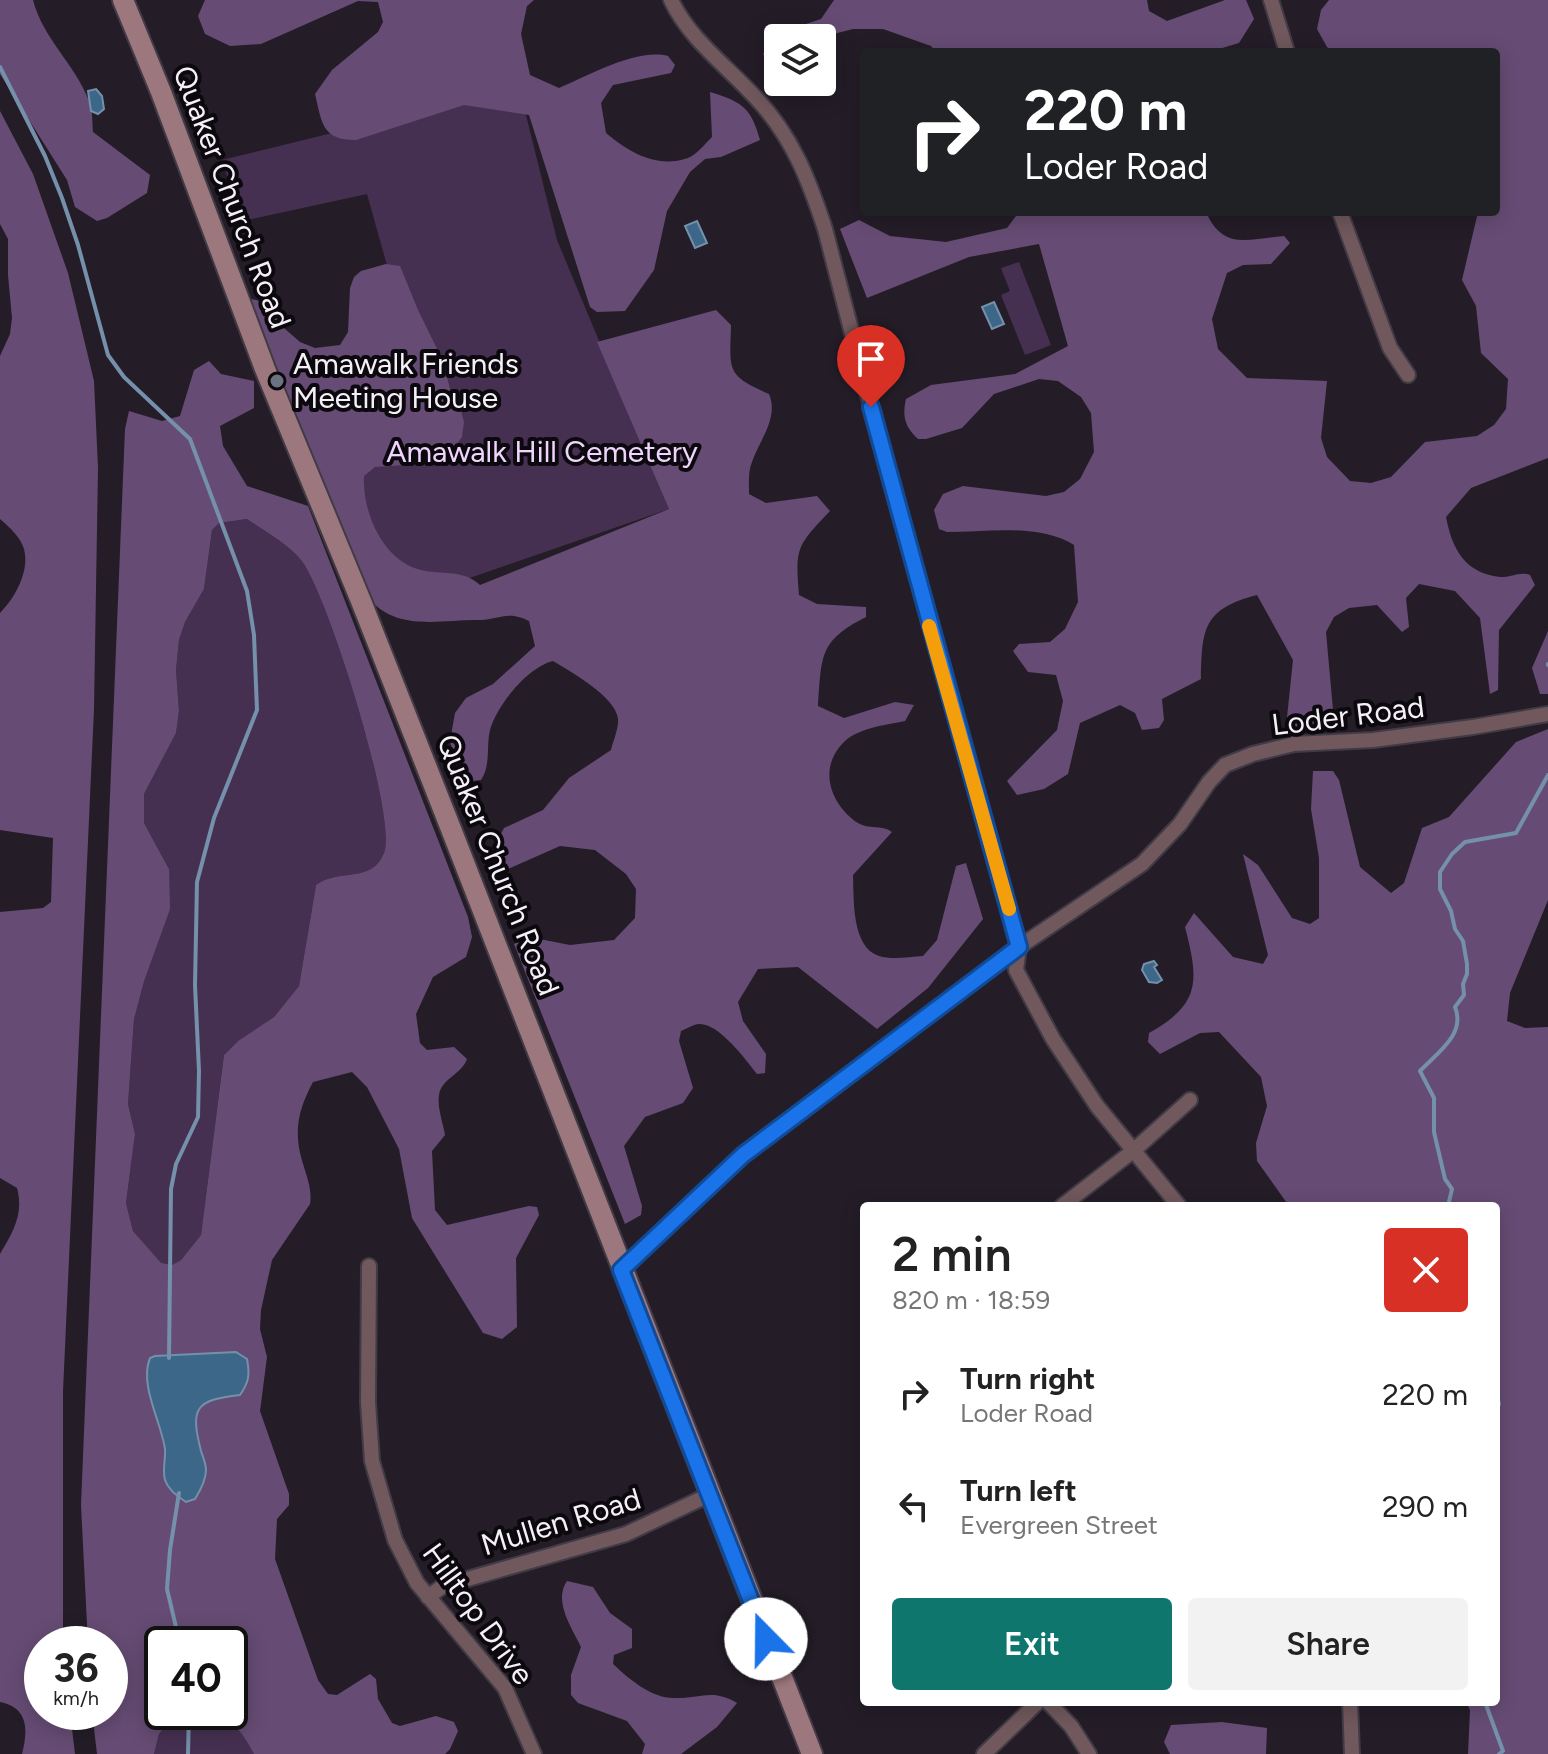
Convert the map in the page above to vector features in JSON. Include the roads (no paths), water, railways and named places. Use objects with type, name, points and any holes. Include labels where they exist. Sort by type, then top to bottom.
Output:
[{"type":"street","name":"Quaker Church Road","points":[[123,0],[161,92],[265,369],[361,601],[556,1093],[621,1270],[812,1754]]},
{"type":"street","points":[[671,0],[691,32],[756,97],[788,138],[809,181],[825,229],[927,616],[1019,947],[1016,970],[1053,1039],[1097,1106],[1176,1202]]},
{"type":"street","points":[[1271,0],[1286,48]]},
{"type":"street","points":[[1341,216],[1390,348],[1408,375]]},
{"type":"street","name":"Loder Road","points":[[621,1270],[743,1155],[1019,947],[1142,864],[1180,824],[1209,782],[1225,765],[1294,744],[1373,740],[1548,714]]},
{"type":"street","points":[[1067,1202],[1133,1151],[1190,1100]]},
{"type":"street","name":"Hilltop Drive","points":[[369,1266],[368,1402],[372,1461],[395,1540],[417,1583],[505,1688],[534,1754]]},
{"type":"street","name":"Mullen Road","points":[[428,1597],[443,1586],[626,1534],[709,1495]]},
{"type":"street","points":[[984,1754],[1034,1706]]},
{"type":"street","points":[[1052,1706],[1071,1726],[1089,1754]]},
{"type":"street","points":[[1350,1706],[1352,1754]]},
{"type":"water","points":[[96,89],[102,96],[104,109],[98,114],[91,111],[88,91]]},
{"type":"water","points":[[697,221],[707,243],[695,248],[685,226]]},
{"type":"water","points":[[994,302],[1004,324],[992,329],[982,307]]},
{"type":"water","points":[[1154,961],[1162,980],[1157,983],[1149,982],[1142,970],[1144,964]]},
{"type":"water","points":[[236,1352],[247,1359],[247,1382],[240,1395],[213,1400],[200,1409],[196,1425],[206,1474],[195,1499],[186,1502],[171,1490],[165,1480],[165,1449],[147,1380],[150,1358]]},
{"type":"waterway","points":[[0,67],[45,156],[62,198],[108,355],[124,377],[190,439],[247,591],[254,635],[257,710],[214,818],[197,882],[195,985],[198,1117],[176,1164],[171,1189],[169,1358]]},
{"type":"waterway","points":[[1449,1202],[1452,1189],[1445,1179],[1434,1132],[1434,1098],[1420,1071],[1454,1034],[1457,1026],[1455,1007],[1464,995],[1463,984],[1467,974],[1463,941],[1455,929],[1451,911],[1440,889],[1440,872],[1465,842],[1516,833],[1548,775]]},
{"type":"waterway","points":[[176,1626],[167,1589],[179,1493]]},
{"type":"waterway","points":[[1486,1706],[1503,1751],[1499,1754]]},
{"type":"waterway","points":[[188,1754],[189,1730]]},
{"type":"place","name":"Amawalk Friends Meeting House","points":[[277,381]]},
{"type":"park label","name":"Amawalk Hill Cemetery","points":[[542,452]]}]
